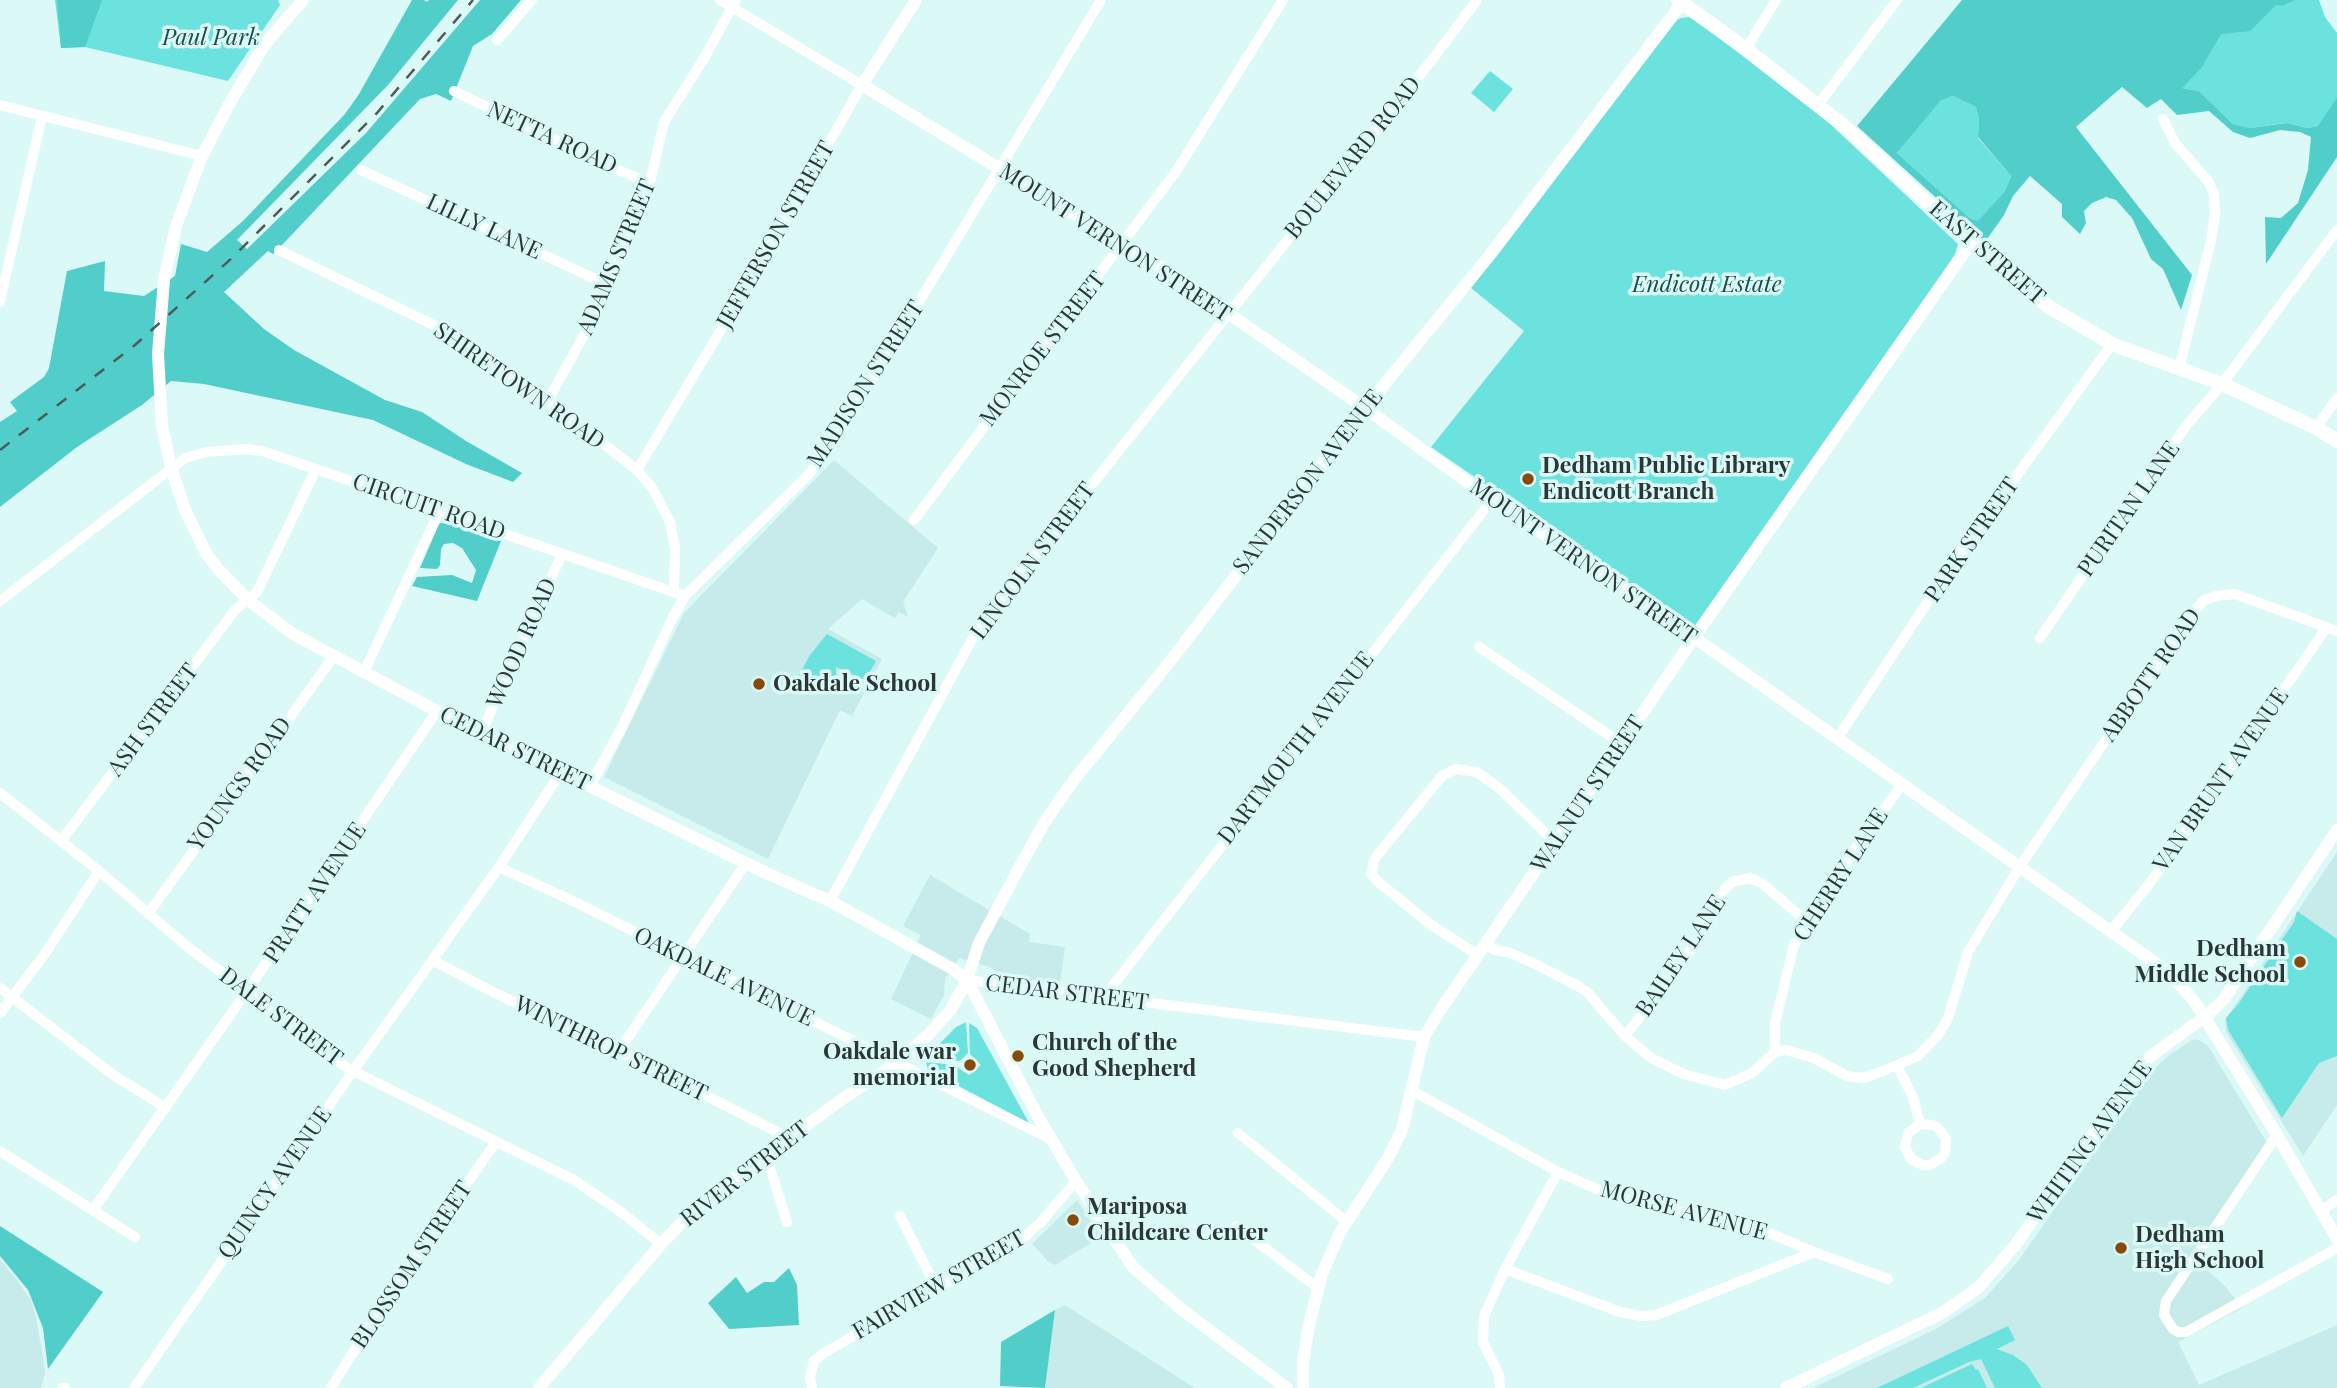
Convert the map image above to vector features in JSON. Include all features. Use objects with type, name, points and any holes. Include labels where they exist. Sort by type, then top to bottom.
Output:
[{"type":"main road","name":"EAST STREET","points":[[1680,2],[1746,49],[1867,146],[1992,262],[2049,307],[2112,344],[2222,384],[2316,428],[2337,441]]},
{"type":"street","points":[[497,40],[532,0]]},
{"type":"street","name":"MOUNT VERNON STREET","points":[[720,0],[734,4],[862,85],[1124,243],[1365,408],[1492,500],[1607,576],[1693,639],[2112,930],[2187,992],[2277,1135],[2337,1240]]},
{"type":"street","name":"JEFFERSON STREET","points":[[637,470],[746,288],[862,85],[916,0]]},
{"type":"street","name":"MADISON STREET","points":[[590,786],[622,727],[685,596],[807,476],[831,448],[1101,0]]},
{"type":"street","name":"MONROE STREET","points":[[914,520],[1175,173],[1283,0]]},
{"type":"street","name":"BOULEVARD ROAD","points":[[1227,314],[1435,56],[1476,0]]},
{"type":"street","points":[[1746,49],[1776,0]]},
{"type":"street","points":[[1818,106],[1897,0]]},
{"type":"street","name":"CEDAR STREET","points":[[297,2],[265,44],[230,101],[202,156],[176,226],[168,255],[160,306],[159,400],[171,468],[198,539],[218,569],[248,600],[293,634],[437,711],[746,863],[830,901],[932,956],[967,981],[1424,1037]]},
{"type":"street","name":"SANDERSON AVENUE","points":[[967,981],[979,943],[1051,812],[1073,780],[1168,664],[1365,408],[1490,255],[1680,2]]},
{"type":"street","name":"ADAMS STREET","points":[[548,400],[592,321],[606,284],[626,244],[650,183],[664,122],[734,4]]},
{"type":"street","name":"NETTA ROAD","points":[[454,91],[650,183]]},
{"type":"street","points":[[0,105],[202,156]]},
{"type":"street","points":[[0,302],[42,116]]},
{"type":"street","points":[[2163,119],[2175,144],[2208,181],[2214,194],[2215,213],[2211,241],[2179,369]]},
{"type":"street","name":"LILLY LANE","points":[[361,170],[606,284]]},
{"type":"street","name":"PURITAN LANE","points":[[2040,638],[2186,426],[2222,384],[2337,230]]},
{"type":"street","name":"WALNUT STREET","points":[[1303,1388],[1306,1342],[1318,1288],[1333,1246],[1388,1158],[1402,1130],[1424,1037],[1693,639],[1971,243]]},
{"type":"street","name":"SHIRETOWN ROAD","points":[[279,250],[448,332],[548,400],[637,470],[653,489],[670,522],[675,549],[674,592]]},
{"type":"street","name":"LINCOLN STREET","points":[[830,901],[981,623],[1178,379],[1227,314]]},
{"type":"street","name":"PARK STREET","points":[[1837,739],[1952,565],[2112,344]]},
{"type":"street","points":[[2316,428],[2337,398]]},
{"type":"street","name":"CIRCUIT ROAD","points":[[0,601],[185,458],[205,452],[245,449],[262,451],[316,469],[685,596]]},
{"type":"street","name":"ASH STREET","points":[[61,841],[235,610],[257,592],[316,469]]},
{"type":"street","name":"DARTMOUTH AVENUE","points":[[1103,998],[1492,500]]},
{"type":"street","points":[[364,672],[439,512]]},
{"type":"street","name":"WOOD ROAD","points":[[482,731],[562,554]]},
{"type":"street","name":"ABBOTT ROAD","points":[[1775,1052],[1786,1049],[1814,1058],[1847,1076],[1863,1078],[1918,1056],[1938,1035],[1948,1018],[1968,952],[2020,866],[2184,624],[2204,600],[2235,594],[2332,629]]},
{"type":"street","name":"VAN BRUNT AVENUE","points":[[2112,930],[2150,883],[2332,629]]},
{"type":"street","points":[[1479,646],[1622,744]]},
{"type":"street","name":"YOUNGS ROAD","points":[[148,914],[334,656]]},
{"type":"street","name":"PRATT AVENUE","points":[[93,1210],[247,992],[437,711]]},
{"type":"street","points":[[1478,955],[1430,924],[1377,881],[1371,873],[1375,858],[1442,776],[1456,769],[1477,772],[1499,788],[1555,842]]},
{"type":"street","name":"QUINCY AVENUE","points":[[134,1388],[353,1071],[499,867],[561,772]]},
{"type":"street","name":"CHERRY LANE","points":[[1775,1052],[1775,1023],[1794,945],[1860,841],[1902,785]]},
{"type":"street","name":"DALE STREET","points":[[0,793],[310,1044],[353,1071],[573,1180],[621,1212],[661,1244]]},
{"type":"street","name":"WHITING AVENUE","points":[[1786,1388],[1944,1312],[1979,1287],[2016,1244],[2138,1070],[2166,1044],[2205,1017],[2224,999],[2337,830]]},
{"type":"street","points":[[619,1051],[746,863]]},
{"type":"street","name":"OAKDALE AVENUE","points":[[499,867],[575,902],[1052,1140]]},
{"type":"street","points":[[0,1013],[44,955],[99,871]]},
{"type":"street","name":"BAILEY LANE","points":[[1625,1036],[1677,970],[1711,920],[1722,892],[1732,882],[1750,878],[1763,884],[1807,922]]},
{"type":"street","points":[[1486,944],[1495,950],[1508,952],[1533,963],[1578,986],[1588,993],[1625,1036],[1651,1058],[1683,1074],[1725,1085],[1752,1073],[1775,1052]]},
{"type":"street","name":"WINTHROP STREET","points":[[432,960],[789,1138]]},
{"type":"street","points":[[967,981],[1052,1140],[1133,1267],[1181,1308],[1287,1388]]},
{"type":"street","name":"RIVER STREET","points":[[539,1388],[661,1244],[713,1194],[898,1062],[950,1011],[967,981]]},
{"type":"street","points":[[0,988],[112,1074],[166,1108]]},
{"type":"street","points":[[1897,1066],[1913,1097],[1920,1124]]},
{"type":"street","name":"MORSE AVENUE","points":[[1413,1091],[1558,1172],[1613,1196],[1767,1232],[1888,1279]]},
{"type":"street","points":[[1920,1124],[1938,1128],[1946,1139],[1945,1153],[1930,1165],[1923,1166],[1910,1159],[1905,1147],[1908,1133],[1920,1124]]},
{"type":"street","points":[[1238,1133],[1347,1222]]},
{"type":"street","points":[[2277,1135],[2166,1301],[2164,1315],[2178,1332],[2186,1332],[2337,1248]]},
{"type":"street","name":"BLOSSOM STREET","points":[[331,1388],[387,1298],[496,1142]]},
{"type":"street","points":[[0,1151],[135,1237]]},
{"type":"street","points":[[766,1155],[787,1222]]},
{"type":"street","points":[[1500,1388],[1499,1375],[1483,1342],[1484,1316],[1558,1172]]},
{"type":"street","name":"FAIRVIEW STREET","points":[[812,1388],[810,1378],[814,1361],[824,1353],[1026,1237],[1076,1181]]},
{"type":"street","points":[[2321,1211],[2337,1200]]},
{"type":"street","points":[[900,1216],[937,1289]]},
{"type":"street","points":[[1236,1226],[1318,1288]]},
{"type":"street","points":[[1506,1269],[1620,1312],[1641,1316],[1656,1315],[1815,1252]]},
{"type":"shaded area","points":[[57,0],[102,0],[85,47],[61,48]]},
{"type":"shaded area","points":[[412,0],[458,0],[388,85],[237,240],[247,249],[366,133],[480,0],[521,0],[492,34],[473,46],[451,101],[436,94],[420,99],[273,254],[268,251],[224,292],[264,329],[294,350],[385,400],[422,412],[522,473],[513,482],[466,464],[373,420],[204,384],[171,381],[142,405],[77,447],[0,507],[0,422],[17,411],[10,402],[44,377],[49,368],[67,271],[105,261],[104,291],[144,296],[175,276],[181,244],[207,252],[243,221],[345,114]]},
{"type":"shaded area","points":[[1962,0],[2296,0],[2282,6],[2276,5],[2250,31],[2221,34],[2202,67],[2182,88],[2199,91],[2233,124],[2250,128],[2286,123],[2308,128],[2318,126],[2337,97],[2337,157],[2266,264],[2265,217],[2281,218],[2298,203],[2308,170],[2311,137],[2300,132],[2280,130],[2250,138],[2233,132],[2209,111],[2177,115],[2161,99],[2147,108],[2122,87],[2076,127],[2192,275],[2181,310],[2163,269],[2151,259],[2132,218],[2116,200],[2106,197],[2092,203],[2084,211],[2086,223],[2080,234],[2062,217],[2062,204],[2030,176],[2013,196],[2004,215],[1985,242],[1857,126]],"holes":[[[1953,96],[1976,107],[1979,120],[1978,137],[2011,176],[2005,191],[1978,221],[1971,219],[1897,153],[1941,100]]]},
{"type":"shaded area","name":"Oakdale School","points":[[834,460],[938,548],[903,602],[908,617],[899,612],[895,618],[862,599],[828,629],[882,659],[852,716],[840,710],[768,859],[604,777],[684,613]]},
{"type":"shaded area","points":[[443,522],[501,541],[477,601],[412,586],[417,577],[452,575],[472,583],[476,570],[462,548],[453,543],[444,544],[437,569],[420,568],[439,524]]},
{"type":"shaded area","name":"Dedham Middle School","points":[[2337,852],[2337,1105],[2303,1156],[2226,1032],[2225,1020]]},
{"type":"shaded area","points":[[930,875],[1030,934],[1029,942],[1065,947],[1060,983],[1002,976],[990,967],[959,958],[945,979],[944,995],[931,1019],[891,999],[921,935],[903,926]]},
{"type":"shaded area","points":[[2194,1039],[2208,1046],[2272,1151],[2198,1262],[2225,1286],[2242,1308],[2178,1342],[2199,1385],[2337,1325],[2337,1388],[1813,1388],[1936,1329],[1985,1298],[2019,1260],[2148,1075],[2169,1055]]},
{"type":"shaded area","name":"Mariposa Childcare Center","points":[[1077,1200],[1101,1237],[1055,1265],[1032,1244]]},
{"type":"shaded area","points":[[0,1226],[103,1292],[48,1369],[43,1328],[28,1290],[0,1256]]},
{"type":"shaded area","points":[[0,1260],[31,1300],[43,1356],[45,1374],[41,1388],[0,1388]]},
{"type":"shaded area","points":[[789,1268],[797,1285],[799,1325],[729,1329],[708,1303],[736,1277],[747,1293],[764,1282],[774,1282]]},
{"type":"shaded area","points":[[1065,1305],[1195,1388],[1045,1388],[1055,1310]]},
{"type":"shaded area","points":[[1055,1310],[1045,1388],[1000,1386],[1001,1342]]},
{"type":"green space","name":"Paul Park","points":[[55,0],[278,0],[280,5],[228,81],[85,47],[61,48]]},
{"type":"green space","points":[[2264,0],[2282,6],[2296,0],[2319,0],[2325,17],[2337,33],[2337,97],[2319,126],[2308,128],[2285,123],[2250,128],[2233,124],[2199,91],[2182,88],[2118,66]]},
{"type":"green space","name":"Endicott Estate","points":[[1689,17],[1828,122],[1958,244],[1945,269],[1694,628],[1431,447],[1524,331],[1471,288],[1677,20]]},
{"type":"green space","points":[[1490,71],[1513,89],[1494,112],[1471,93]]},
{"type":"green space","points":[[1953,96],[1976,107],[1979,120],[1978,138],[2011,176],[2005,191],[1978,222],[1971,219],[1897,153],[1941,99]]},
{"type":"green space","points":[[827,634],[876,661],[865,680],[836,667],[836,680],[823,692],[809,690],[798,677],[810,655]]},
{"type":"green space","name":"Dedham Middle School","points":[[2297,911],[2337,939],[2337,1056],[2319,1063],[2282,1118],[2228,1030],[2226,1018],[2294,922]]},
{"type":"green space","points":[[966,1022],[968,1053],[960,1061],[925,1059],[956,1027]]},
{"type":"green space","points":[[969,1023],[977,1028],[1029,1123],[928,1070],[926,1062],[954,1065],[969,1075],[981,1065],[970,1054]]},
{"type":"green space","points":[[2008,1326],[2015,1340],[1997,1349],[2013,1355],[2027,1365],[2042,1388],[1995,1388],[1981,1359],[1913,1388],[1877,1388]]},
{"type":"green space","points":[[1972,1364],[1978,1369],[1987,1388],[1921,1388]]},
{"type":"railway","points":[[0,450],[135,345],[233,257],[377,113],[473,0]]},
{"type":"place","name":"Dedham Public Library Endicott Branch","points":[[1528,479]]},
{"type":"place","name":"Oakdale School","points":[[759,684]]},
{"type":"place","name":"Dedham Middle School","points":[[2300,962]]},
{"type":"place","name":"Church of the Good Shepherd","points":[[1018,1056]]},
{"type":"place","name":"Oakdale war memorial","points":[[970,1065]]},
{"type":"place","name":"Mariposa Childcare Center","points":[[1073,1220]]},
{"type":"place","name":"Dedham High School","points":[[2121,1248]]}]
